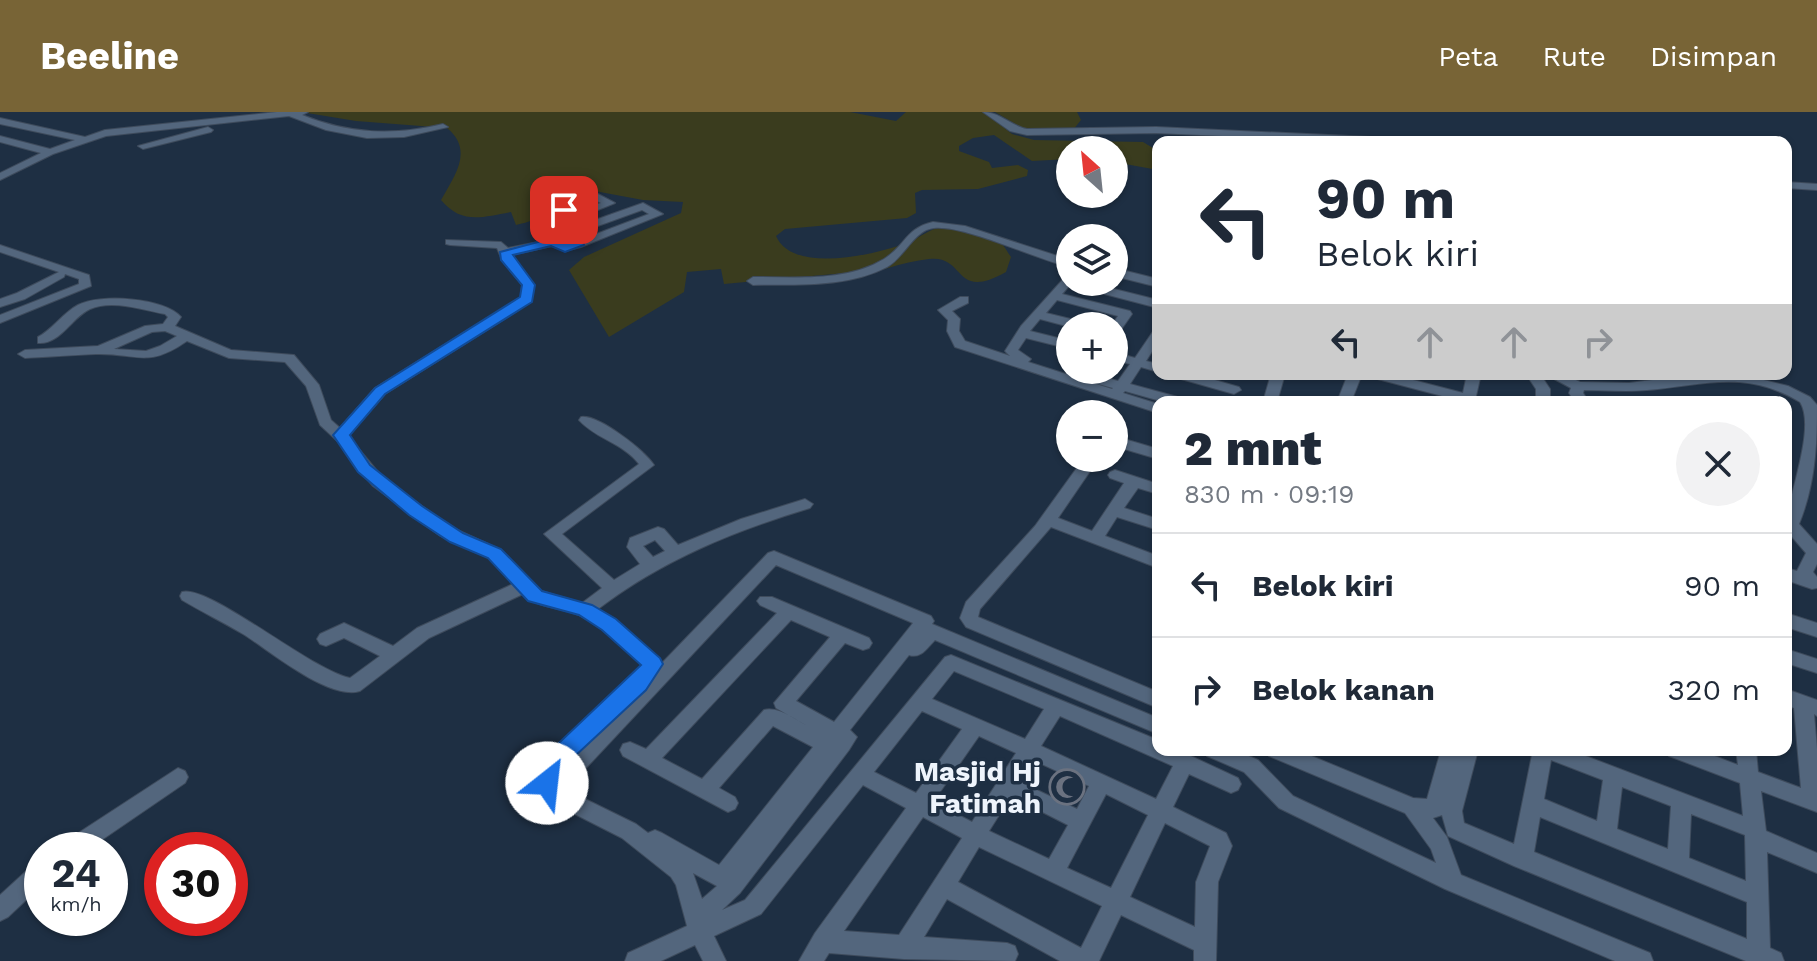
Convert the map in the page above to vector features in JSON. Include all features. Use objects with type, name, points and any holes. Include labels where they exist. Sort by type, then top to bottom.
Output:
[{"type":"street","points":[[988,112],[1013,129],[1027,132],[1156,130],[1285,136]]},
{"type":"street","points":[[0,177],[83,139],[136,128],[228,122],[298,113],[320,126],[372,137],[395,138],[443,127]]},
{"type":"street","points":[[0,121],[83,139]]},
{"type":"street","points":[[143,146],[201,133],[228,122]]},
{"type":"street","points":[[0,128],[13,124]]},
{"type":"street","points":[[4,142],[41,130]]},
{"type":"street","points":[[4,142],[50,152]]},
{"type":"street","points":[[0,159],[23,164]]},
{"type":"street","points":[[1792,185],[1817,187]]},
{"type":"street","points":[[450,242],[493,243],[507,252],[555,238],[565,248],[658,214],[643,206],[579,229]]},
{"type":"street","points":[[569,218],[579,229],[577,245]]},
{"type":"street","points":[[753,281],[854,274],[887,263],[920,228],[932,225],[954,227],[1056,260]]},
{"type":"street","points":[[0,250],[85,286]]},
{"type":"street","points":[[0,250],[85,277],[85,286]]},
{"type":"street","points":[[341,435],[380,391],[527,299],[528,285],[508,260],[507,252]]},
{"type":"street","points":[[1128,270],[1152,272]]},
{"type":"street","points":[[1128,273],[1152,281]]},
{"type":"street","points":[[0,303],[21,296],[60,275]]},
{"type":"street","points":[[0,319],[85,286]]},
{"type":"street","points":[[0,287],[21,296]]},
{"type":"street","points":[[1118,312],[1055,296],[1011,351],[1020,357],[1119,390],[1152,406]]},
{"type":"street","points":[[1127,296],[1152,302]]},
{"type":"street","points":[[964,300],[944,310],[955,320],[955,339],[966,347],[1152,396]]},
{"type":"street","points":[[43,340],[66,325],[77,311],[97,303],[169,311],[175,317],[167,327]]},
{"type":"street","points":[[1039,315],[1056,319]]},
{"type":"street","points":[[940,326],[955,320]]},
{"type":"street","points":[[100,350],[149,329],[167,327],[229,354],[289,358],[312,385],[325,422],[341,435],[364,469],[378,482],[445,531],[495,554],[535,596],[585,610],[635,645],[653,664],[639,684],[550,766],[546,778],[548,787],[564,799],[629,831],[669,862],[686,881],[697,922],[715,961]]},
{"type":"street","points":[[1023,333],[1056,341]]},
{"type":"street","points":[[25,354],[100,350],[148,356],[160,353],[187,335]]},
{"type":"street","points":[[1119,390],[1152,342]]},
{"type":"street","points":[[1128,360],[1152,366]]},
{"type":"street","points":[[1200,380],[1234,390]]},
{"type":"street","points":[[1469,396],[1473,380]]},
{"type":"street","points":[[1560,380],[1580,394],[1689,380]]},
{"type":"street","points":[[1742,380],[1764,384],[1805,399],[1811,406],[1814,444],[1810,478],[1792,523]]},
{"type":"street","points":[[1425,381],[1456,396]]},
{"type":"street","points":[[586,420],[598,430],[638,449],[647,465],[552,534],[612,588]]},
{"type":"street","points":[[1128,445],[1152,452]]},
{"type":"street","points":[[1082,472],[1047,520],[972,607],[969,618],[972,622],[1152,697]]},
{"type":"street","points":[[1115,475],[1152,487]]},
{"type":"street","points":[[1095,538],[1131,485],[1137,482]]},
{"type":"street","points":[[585,610],[612,588],[676,553],[744,521],[805,504]]},
{"type":"street","points":[[1114,510],[1152,523]]},
{"type":"street","points":[[1047,520],[1152,560]]},
{"type":"street","points":[[1792,526],[1815,552],[1804,573],[1815,584]]},
{"type":"street","points":[[651,566],[635,547],[636,542],[658,533],[676,553]]},
{"type":"street","points":[[636,961],[697,922],[732,886],[831,739],[925,621],[774,557],[557,785],[722,878],[831,739],[932,631],[1152,723]]},
{"type":"street","points":[[1792,576],[1815,584]]},
{"type":"street","points":[[188,596],[347,686],[359,684],[423,633],[524,586]]},
{"type":"street","points":[[766,601],[863,643]]},
{"type":"street","points":[[648,760],[789,611]]},
{"type":"street","points":[[1792,622],[1817,630]]},
{"type":"street","points":[[326,639],[344,630],[393,654]]},
{"type":"street","points":[[704,790],[842,635]]},
{"type":"street","points":[[1792,658],[1817,666]]},
{"type":"street","points":[[697,922],[753,907],[921,702],[942,670],[954,662],[1152,747]]},
{"type":"street","points":[[862,775],[976,835],[1115,902],[1204,952],[1207,882],[1222,843],[1102,782],[921,702]]},
{"type":"street","points":[[1692,756],[1814,802],[1802,703]]},
{"type":"street","points":[[904,948],[1057,705]]},
{"type":"street","points":[[777,709],[831,739]]},
{"type":"street","points":[[810,961],[975,726]]},
{"type":"street","points":[[630,750],[728,803]]},
{"type":"street","points":[[1172,756],[1231,784]]},
{"type":"street","points":[[1228,756],[1251,766],[1286,802],[1453,882],[1642,961]]},
{"type":"street","points":[[1290,756],[1412,807],[1435,809],[1449,756]]},
{"type":"street","points":[[1467,756],[1452,824],[1458,831],[1766,958]]},
{"type":"street","points":[[1522,859],[1545,756]]},
{"type":"street","points":[[1563,756],[1681,800],[1817,863]]},
{"type":"street","points":[[1747,756],[1755,833],[1756,895],[1766,958]]},
{"type":"street","points":[[945,886],[1019,929],[1085,961],[1185,762]]},
{"type":"street","points":[[1606,834],[1614,774]]},
{"type":"street","points":[[97,832],[178,777]]},
{"type":"street","points":[[1054,871],[1102,782]]},
{"type":"street","points":[[1007,785],[1081,821]]},
{"type":"street","points":[[1678,864],[1681,800]]},
{"type":"street","points":[[1535,805],[1756,895]]},
{"type":"street","points":[[1412,807],[1440,844],[1453,882]]},
{"type":"street","points":[[0,910],[24,888]]},
{"type":"street","points":[[823,941],[1005,958],[1019,929]]},
{"type":"green space","points":[[301,112],[850,112],[896,121],[906,112],[985,112],[1012,134],[1034,140],[1056,140],[1056,160],[1032,161],[994,135],[973,138],[959,146],[959,151],[989,162],[992,168],[1018,165],[1028,170],[1027,176],[978,189],[922,190],[915,193],[916,213],[907,218],[785,229],[776,236],[785,248],[799,255],[837,258],[893,247],[936,228],[951,227],[983,235],[1004,247],[1011,257],[1006,272],[989,280],[968,280],[941,259],[898,265],[848,280],[845,273],[724,284],[721,269],[687,272],[684,292],[609,337],[569,270],[584,257],[681,213],[683,202],[643,200],[573,187],[556,208],[525,223],[516,225],[511,212],[482,217],[465,216],[441,200],[456,172],[461,154],[455,136],[447,128],[356,121]]},
{"type":"green space","points":[[995,112],[1077,112],[1081,120],[1073,130],[1024,129]]},
{"type":"green space","points":[[1128,142],[1143,142],[1152,147],[1152,169],[1128,165]]},
{"type":"place","name":"Masjid Hj Fatimah","points":[[1067,787]]},
{"type":"route","points":[[547,783],[550,766],[639,684],[653,664],[609,624],[585,610],[535,596],[503,566],[495,554],[456,537],[415,511],[364,469],[353,448],[341,435],[380,391],[444,354],[527,299],[528,285],[508,260],[507,252],[553,242],[565,248],[577,245],[579,229],[562,213],[564,210]]}]
